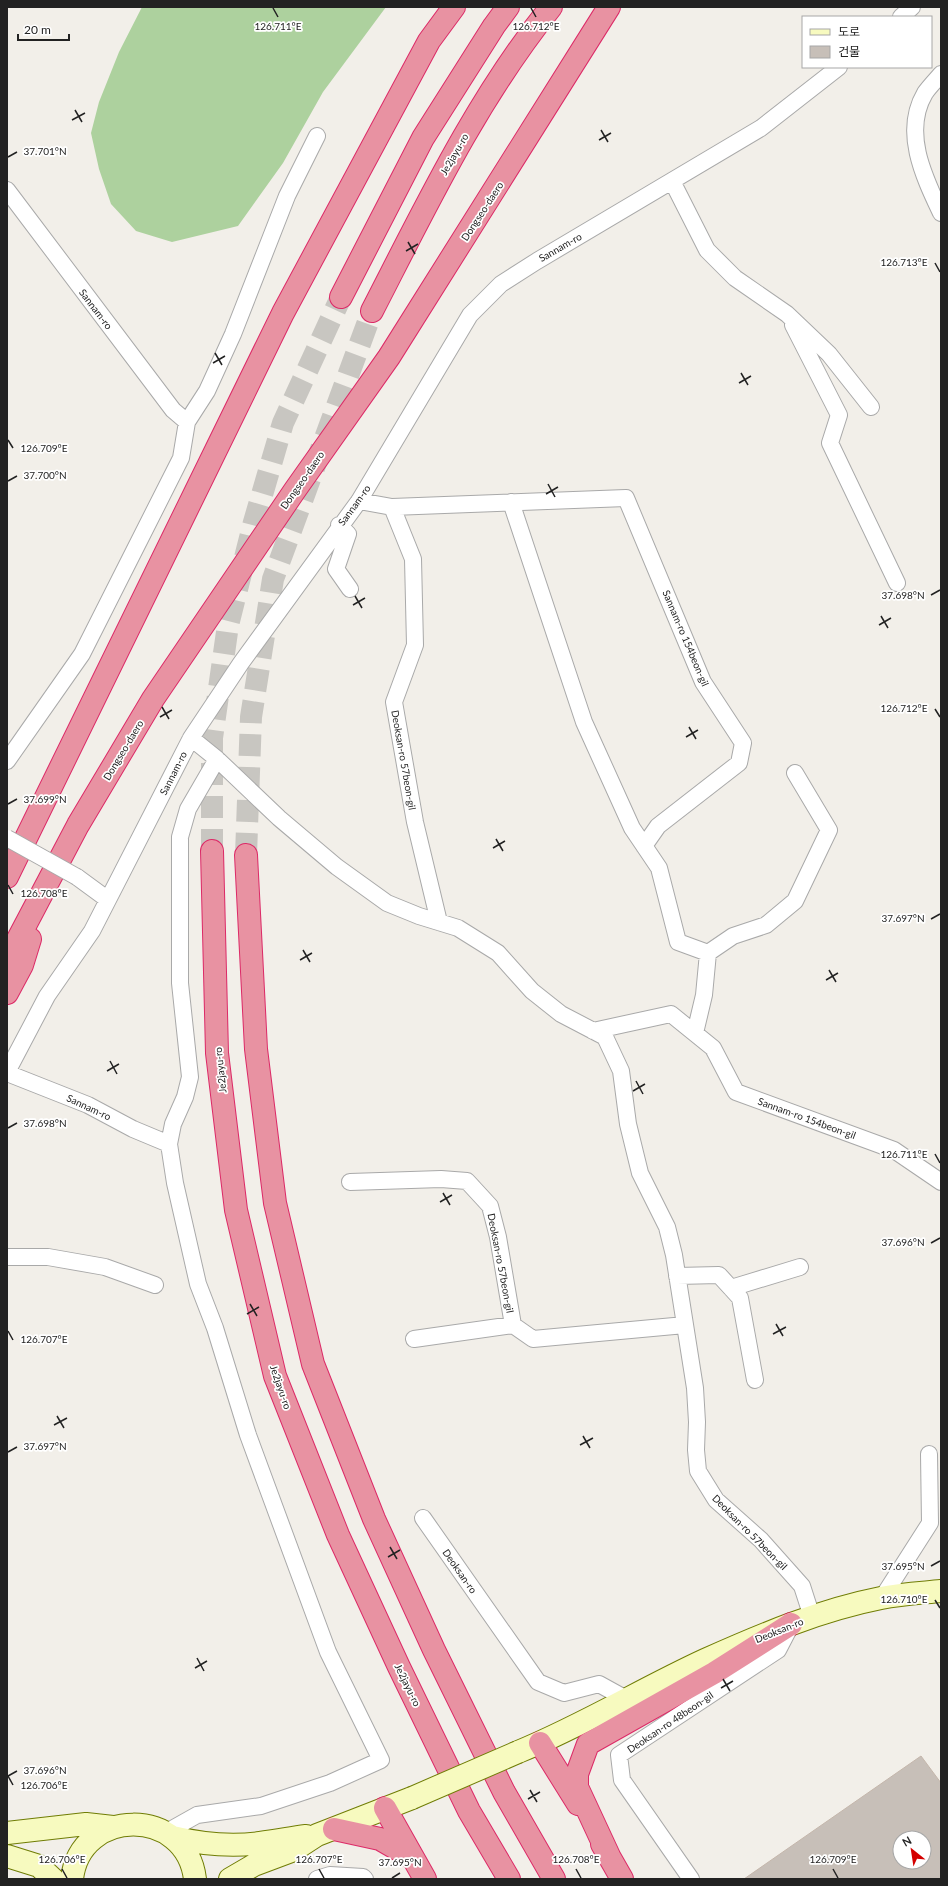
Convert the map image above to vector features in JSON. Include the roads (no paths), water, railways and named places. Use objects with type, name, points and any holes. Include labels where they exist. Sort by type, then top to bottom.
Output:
[{"type":"highway","points":[[7,877],[283,313],[429,41],[454,7]]},
{"type":"highway","points":[[341,297],[423,138],[494,26],[508,7]]},
{"type":"highway","name":"Je2jayu-ro","points":[[372,311],[453,153],[522,43],[551,7]]},
{"type":"highway","name":"Dongseo-daero","points":[[7,960],[78,825],[153,699],[295,490],[388,357],[609,7]]},
{"type":"highway","name":"Je2jayu-ro","points":[[212,852],[218,1061],[236,1210],[275,1376],[338,1535],[399,1667],[469,1810],[509,1879]]},
{"type":"highway","points":[[246,856],[256,1049],[275,1203],[313,1364],[374,1519],[434,1650],[504,1792],[554,1879]]},
{"type":"highway","points":[[7,993],[22,965],[44,890]]},
{"type":"highway","points":[[622,1879],[577,1787],[577,1774],[588,1744],[714,1673],[791,1624]]},
{"type":"highway","points":[[540,1743],[610,1856]]},
{"type":"highway","points":[[385,1808],[425,1879]]},
{"type":"highway","points":[[325,1832],[380,1839],[413,1858]]},
{"type":"street","points":[[902,16],[912,7]]},
{"type":"street","name":"Sannam-ro","points":[[169,1144],[133,1129],[88,1105],[7,1072],[47,996],[92,931],[191,738],[241,663],[339,525],[359,501],[470,315],[501,284],[537,261],[761,128],[838,68]]},
{"type":"street","points":[[941,74],[925,94],[914,126],[922,170],[941,214]]},
{"type":"street","points":[[7,761],[82,654],[181,458],[187,422],[210,384],[233,334],[287,196],[317,136]]},
{"type":"street","points":[[672,181],[707,250],[735,278],[787,314],[829,354],[871,407]]},
{"type":"street","name":"Sannam-ro","points":[[7,190],[173,410],[187,422]]},
{"type":"street","points":[[787,314],[839,415],[830,442],[897,583]]},
{"type":"street","name":"Sannam-ro 154beon-gil","points":[[359,501],[392,507],[626,498],[703,682],[743,743],[739,763],[658,826],[644,846]]},
{"type":"street","points":[[511,502],[584,722],[632,828],[659,868],[678,942],[708,953]]},
{"type":"street","name":"Deoksan-ro 57beon-gil","points":[[392,507],[413,559],[416,645],[394,702],[415,822],[438,922]]},
{"type":"street","points":[[339,525],[348,534],[336,569],[350,589]]},
{"type":"street","name":"Deoksan-ro 57beon-gil","points":[[191,738],[217,759],[278,818],[337,867],[388,903],[458,928],[498,953],[532,991],[561,1014],[605,1037],[621,1071],[628,1124],[640,1173],[666,1227],[674,1255],[695,1388],[697,1422],[696,1450],[698,1471],[716,1500],[761,1540],[802,1586],[812,1617]]},
{"type":"street","points":[[169,1835],[197,1815],[262,1806],[330,1783],[382,1760],[326,1645],[248,1435],[215,1328],[198,1284],[175,1183],[169,1144],[173,1124],[185,1097],[190,1077],[180,983],[180,837],[188,809],[217,759]]},
{"type":"street","points":[[708,953],[733,936],[766,925],[796,901],[829,830],[795,773]]},
{"type":"street","points":[[7,838],[77,877],[108,898]]},
{"type":"street","points":[[695,1033],[704,995],[708,953]]},
{"type":"street","name":"Sannam-ro 154beon-gil","points":[[593,1031],[671,1014],[713,1048],[736,1092],[894,1150],[941,1182]]},
{"type":"street","name":"Deoksan-ro 57beon-gil","points":[[350,1182],[441,1178],[467,1181],[490,1206],[498,1238],[513,1325],[532,1339],[685,1325]]},
{"type":"street","points":[[7,1257],[48,1257],[105,1267],[155,1285]]},
{"type":"street","points":[[731,1288],[800,1267]]},
{"type":"street","points":[[677,1276],[719,1275],[740,1298],[755,1380]]},
{"type":"street","name":"Deoksan-ro 57beon-gil","points":[[414,1339],[513,1325]]},
{"type":"street","points":[[882,1598],[930,1523],[929,1454]]},
{"type":"street","name":"Deoksan-ro","points":[[423,1518],[538,1682],[564,1693],[599,1684],[628,1700]]},
{"type":"street","name":"Deoksan-ro","points":[[385,1808],[412,1798],[540,1743],[704,1661],[791,1624],[882,1598],[941,1591]]},
{"type":"street","name":"Deoksan-ro 48beon-gil","points":[[690,1879],[622,1780],[619,1755],[778,1650],[791,1624]]},
{"type":"street","points":[[230,1879],[254,1865],[294,1850],[325,1832],[385,1808]]},
{"type":"street","points":[[7,1833],[86,1824],[114,1827],[136,1824],[151,1826],[169,1835],[198,1843],[228,1845],[325,1832]]},
{"type":"street","points":[[72,1879],[77,1862],[84,1848],[95,1837],[114,1827]]},
{"type":"street","points":[[169,1835],[188,1856],[195,1879]]},
{"type":"street","points":[[7,1856],[39,1866],[53,1879]]},
{"type":"street","points":[[317,1879],[330,1875],[363,1877],[365,1879]]},
{"type":"tunnel","points":[[212,851],[212,738],[228,625],[254,522],[283,423],[341,297]]},
{"type":"tunnel","points":[[246,855],[251,717],[273,579],[372,311]]}]
